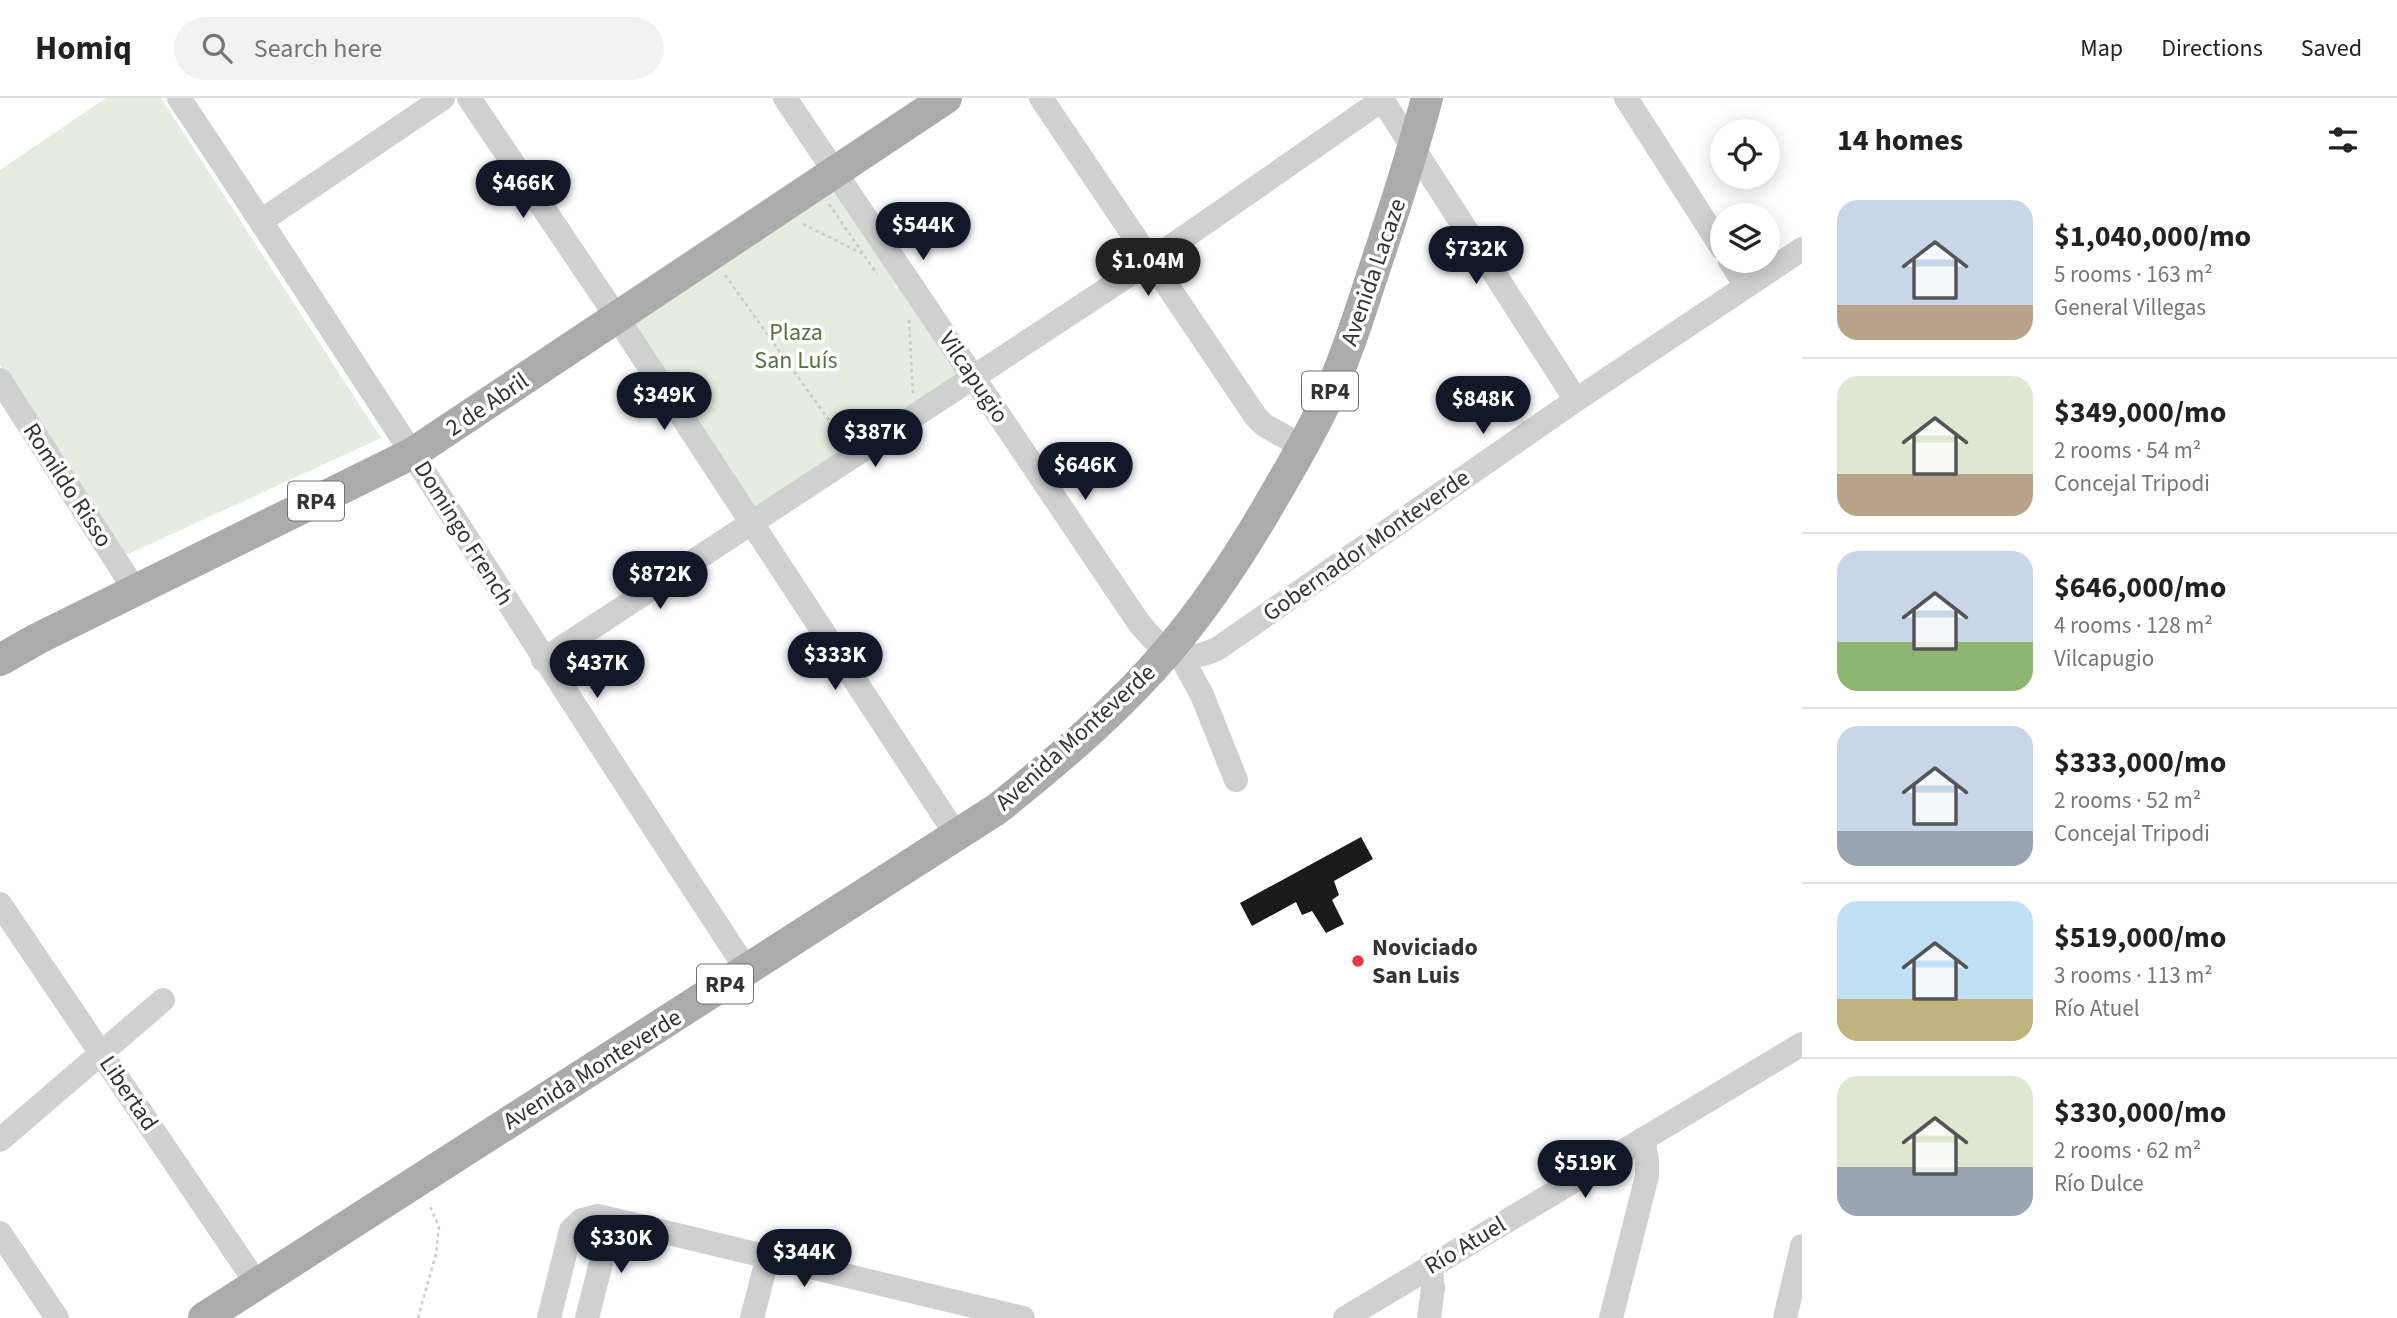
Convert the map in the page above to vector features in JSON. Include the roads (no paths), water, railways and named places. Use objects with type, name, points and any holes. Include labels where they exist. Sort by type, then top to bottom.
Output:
[{"type":"main road","name":"2 de Abril","points":[[0,660],[37,639],[413,453],[946,98]]},
{"type":"main road","name":"Avenida Lacaze","points":[[1175,654],[1235,562],[1303,447],[1325,404],[1349,345],[1414,148],[1427,98]]},
{"type":"main road","name":"Avenida Monteverde","points":[[204,1318],[997,809],[1051,766],[1175,654]]},
{"type":"street","name":"Domingo French","points":[[179,98],[413,453],[544,660],[747,970]]},
{"type":"street","points":[[261,221],[443,98]]},
{"type":"street","points":[[469,98],[616,316],[957,835]]},
{"type":"street","name":"Vilcapugio","points":[[785,98],[1139,623],[1175,654],[1202,695],[1236,780]]},
{"type":"street","points":[[1041,98],[1256,417],[1264,425],[1303,447]]},
{"type":"street","points":[[1626,98],[1710,229]]},
{"type":"street","points":[[544,660],[1150,261],[1381,99],[1576,400]]},
{"type":"street","name":"Gobernador Monteverde","points":[[1175,654],[1198,657],[1217,649],[1576,400],[1802,249]]},
{"type":"street","points":[[1738,273],[1746,286]]},
{"type":"street","name":"Romildo Risso","points":[[0,380],[135,590]]},
{"type":"street","name":"Libertad","points":[[0,904],[257,1284]]},
{"type":"street","points":[[0,1140],[163,1000]]},
{"type":"street","name":"Río Atuel","points":[[1345,1318],[1802,1044]]},
{"type":"street","points":[[1611,1318],[1647,1176],[1643,1139]]},
{"type":"street","points":[[587,1318],[605,1218]]},
{"type":"street","points":[[549,1318],[571,1230],[582,1220],[605,1218],[1023,1318]]},
{"type":"street","points":[[0,1233],[57,1318]]},
{"type":"street","points":[[1785,1318],[1802,1246]]},
{"type":"street","points":[[752,1318],[768,1256]]},
{"type":"street","points":[[1429,1318],[1433,1288],[1430,1265]]},
{"type":"place","name":"Noviciado San Luis","points":[[1358,961]]},
{"type":"park label","name":"Plaza San Luís","points":[[796,346]]}]
